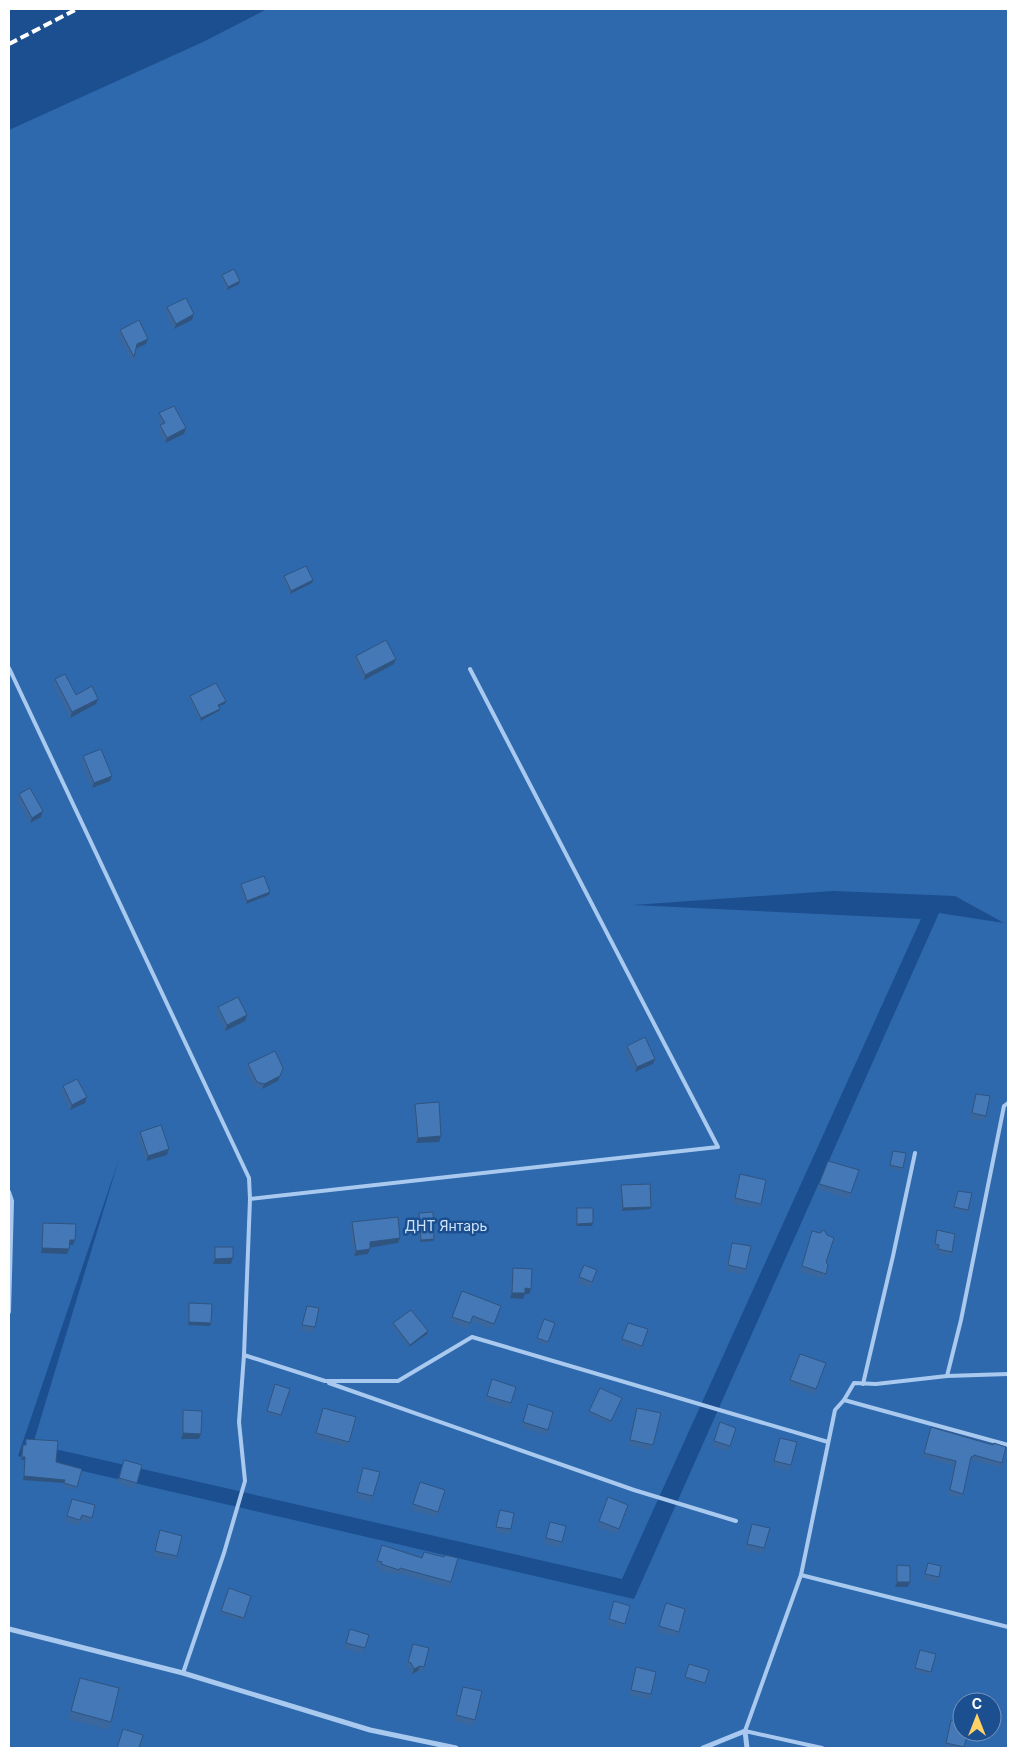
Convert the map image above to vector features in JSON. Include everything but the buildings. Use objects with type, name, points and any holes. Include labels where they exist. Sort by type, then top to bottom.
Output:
[{"type":"street","points":[[9,1629],[183,1673],[370,1730],[456,1748]]},
{"type":"street","points":[[703,1748],[746,1731],[747,1748]]},
{"type":"lane","points":[[9,668],[249,1178],[250,1199],[244,1355],[239,1422],[245,1481],[224,1553],[183,1673]]},
{"type":"lane","points":[[250,1199],[718,1147],[470,668]]},
{"type":"lane","points":[[947,1376],[961,1320],[1004,1106],[1008,1103]]},
{"type":"lane","points":[[863,1384],[915,1153]]},
{"type":"lane","points":[[9,1192],[12,1201],[9,1312]]},
{"type":"lane","points":[[325,1381],[398,1381],[472,1337],[828,1442]]},
{"type":"lane","points":[[244,1355],[325,1381],[634,1490],[736,1521]]},
{"type":"lane","points":[[822,1748],[746,1731],[800,1575],[835,1410],[844,1400],[854,1383],[876,1384],[947,1376],[1008,1374]]},
{"type":"lane","points":[[844,1400],[1008,1445]]},
{"type":"lane","points":[[800,1575],[1008,1627]]},
{"type":"green space","name":"ДНТ Янтарь","points":[[267,9],[1008,9],[1008,1748],[9,1748],[9,130],[205,41]],"holes":[[[833,891],[955,896],[1004,923],[939,913],[634,1599],[18,1456],[119,1159],[33,1444],[622,1579],[921,919],[633,905]]]},
{"type":"railway","points":[[9,44],[77,9]]}]
